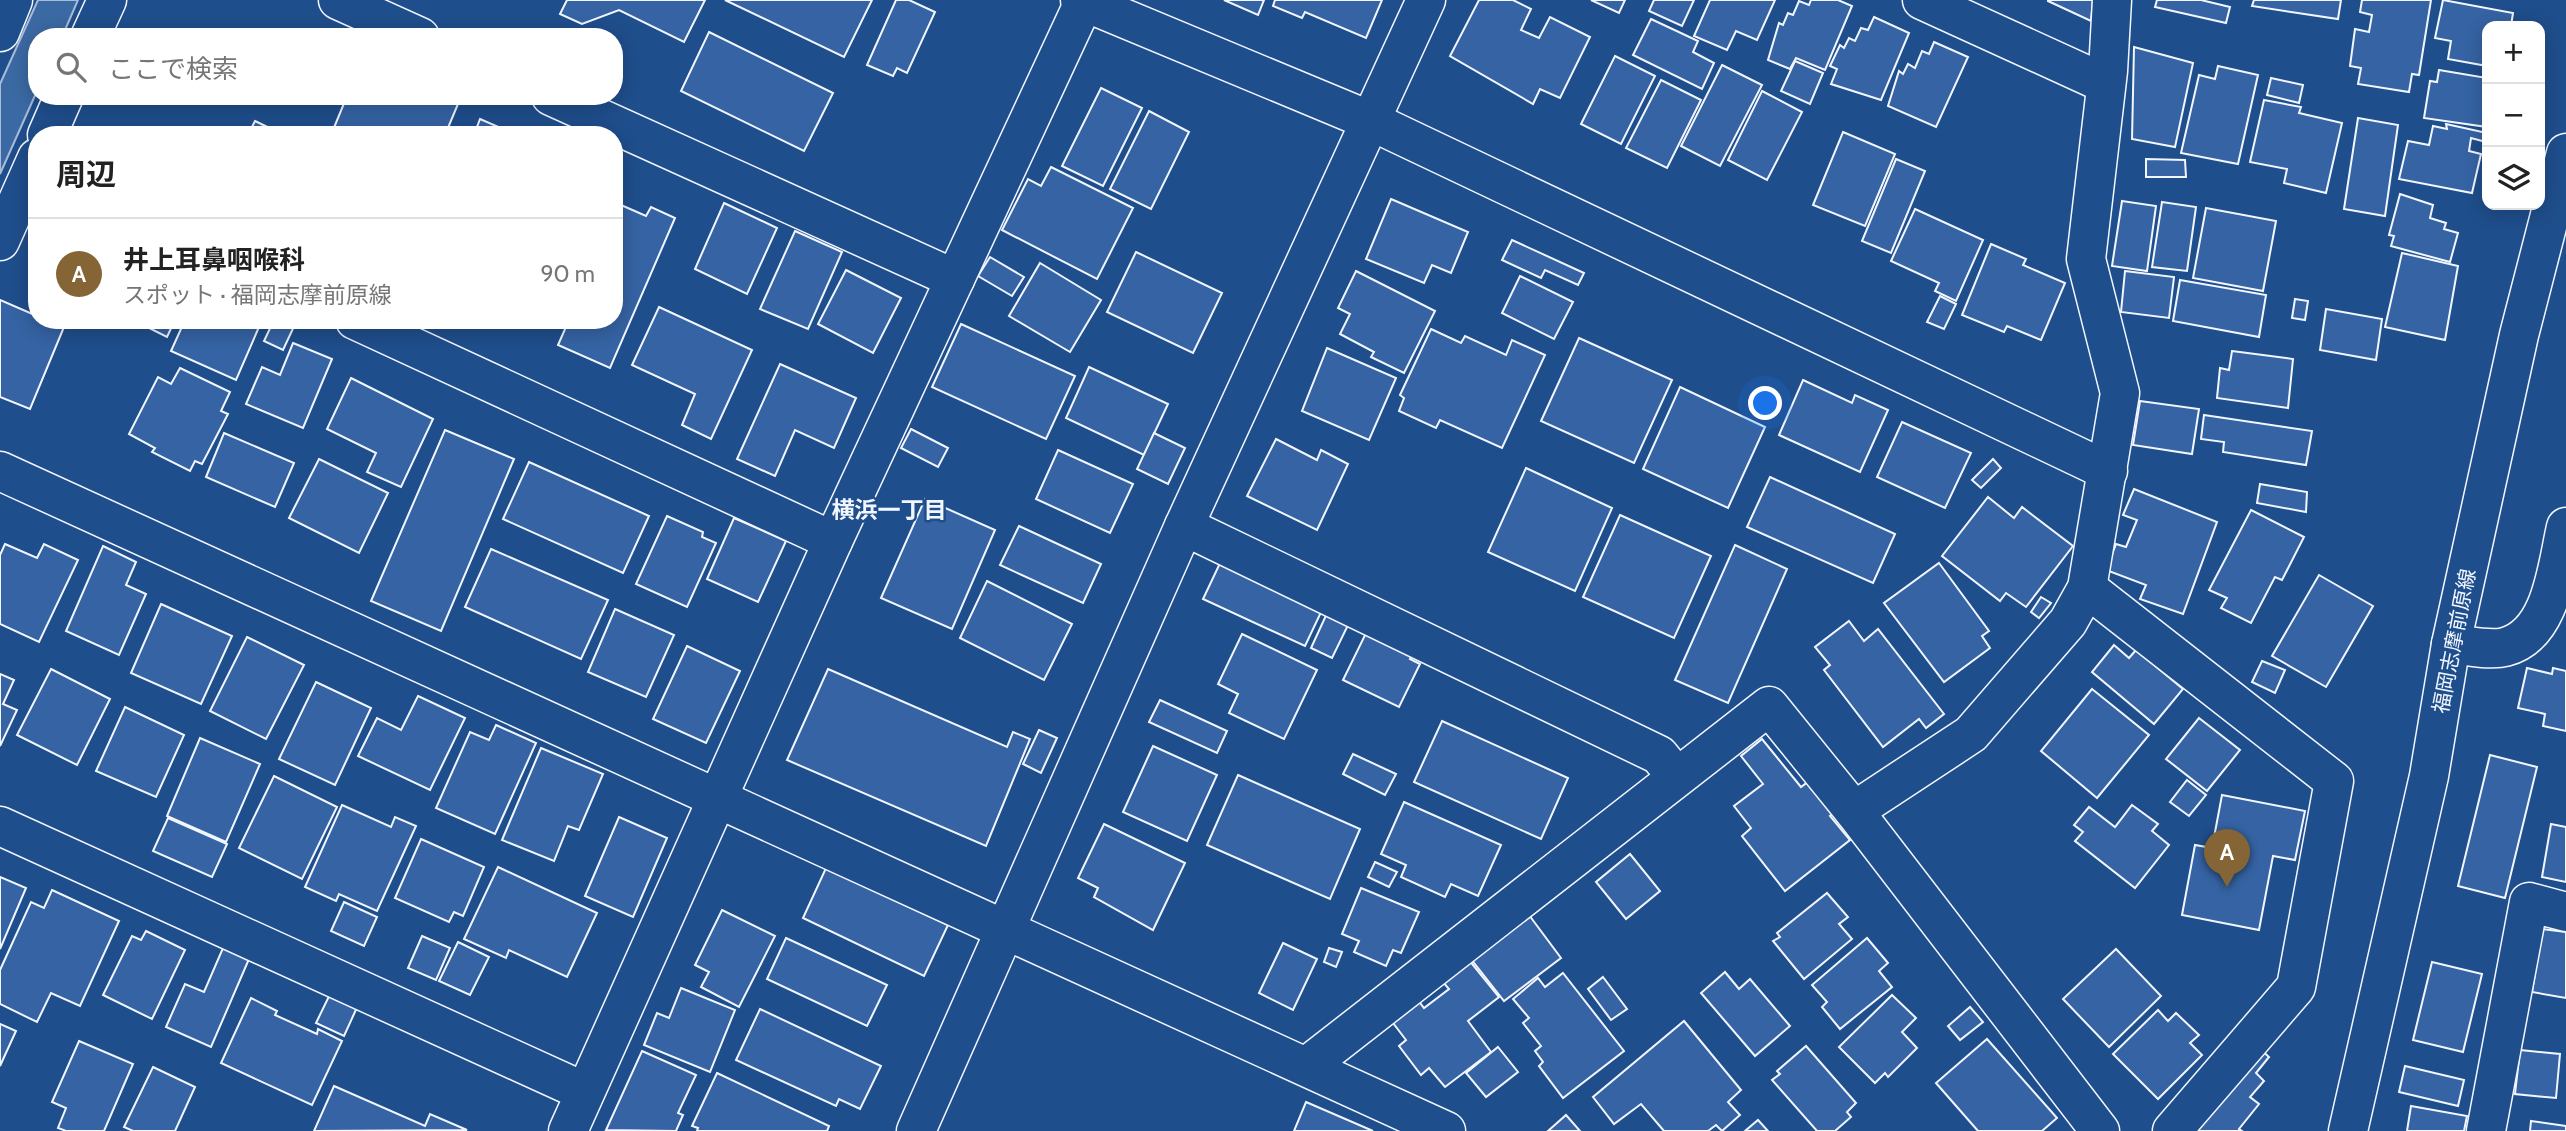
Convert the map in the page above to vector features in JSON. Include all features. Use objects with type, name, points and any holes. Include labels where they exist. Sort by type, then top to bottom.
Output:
[{"type":"street","points":[[0,32],[13,0]]},
{"type":"street","points":[[94,28],[107,0]]},
{"type":"street","points":[[338,0],[400,28]]},
{"type":"street","points":[[916,1131],[1184,526],[1426,0]]},
{"type":"street","points":[[1922,0],[2106,84]]},
{"type":"street","points":[[1854,811],[1971,733],[2068,622],[2087,588],[2120,393],[2086,258],[2106,84],[2112,0]]},
{"type":"street","points":[[568,1131],[715,799],[1082,1],[1371,121],[2108,471]]},
{"type":"street","points":[[51,126],[60,105]]},
{"type":"street","points":[[571,105],[617,126]]},
{"type":"street","points":[[623,129],[956,279]]},
{"type":"street","name":"福岡志摩前原線","points":[[2348,1131],[2429,776],[2451,644],[2519,335],[2566,153]]},
{"type":"street","points":[[0,241],[28,182]]},
{"type":"street","points":[[374,329],[833,541]]},
{"type":"street","points":[[0,471],[1446,1131]]},
{"type":"street","points":[[1184,526],[1659,755],[1676,776]]},
{"type":"street","points":[[2451,644],[2505,648],[2532,632],[2552,592],[2566,527]]},
{"type":"street","points":[[2087,588],[2334,780],[2296,987],[2172,1131]]},
{"type":"street","points":[[1307,1066],[1769,706],[1854,811],[2100,1131]]},
{"type":"street","points":[[0,826],[585,1092]]},
{"type":"street","points":[[2486,1131],[2529,902],[2566,912]]},
{"type":"water","points":[[38,0],[78,0],[66,28],[28,28],[28,105],[31,105],[0,174],[0,84]]},
{"type":"building","points":[[567,0],[705,0],[684,42],[619,10],[582,24],[560,14]]},
{"type":"building","points":[[725,0],[872,0],[844,57]]},
{"type":"building","points":[[896,0],[909,0],[935,12],[907,73],[897,68],[893,76],[867,65]]},
{"type":"building","points":[[1224,0],[1264,0],[1258,15]]},
{"type":"building","points":[[1275,0],[1382,0],[1366,38],[1305,12],[1302,18],[1273,6]]},
{"type":"building","points":[[1479,0],[1513,0],[1531,9],[1521,30],[1539,38],[1550,17],[1590,37],[1560,98],[1540,89],[1533,104],[1450,56]]},
{"type":"building","points":[[1591,0],[1625,0],[1619,13]]},
{"type":"building","points":[[1654,0],[1694,0],[1682,26],[1649,11]]},
{"type":"building","points":[[1710,0],[1775,0],[1757,40],[1736,31],[1727,50],[1694,36]]},
{"type":"building","points":[[1811,0],[1838,0],[1852,6],[1825,70],[1796,58],[1790,69],[1768,60],[1779,23],[1783,25],[1788,13],[1793,15],[1799,1],[1809,5]]},
{"type":"building","points":[[2048,0],[2093,0],[2091,21],[2048,1]]},
{"type":"building","points":[[2157,0],[2201,0],[2230,7],[2226,23],[2155,7]]},
{"type":"building","points":[[2254,0],[2341,0],[2338,19],[2252,6]]},
{"type":"building","points":[[2362,0],[2431,0],[2419,75],[2412,74],[2409,92],[2358,84],[2361,68],[2350,66],[2355,29],[2369,32],[2372,15],[2360,12]]},
{"type":"building","points":[[2443,0],[2513,13],[2512,21],[2482,21],[2482,65],[2448,59],[2451,41],[2435,38]]},
{"type":"building","points":[[1874,17],[1909,33],[1881,100],[1831,84],[1837,69],[1830,66],[1840,45],[1844,48],[1849,38],[1855,41],[1861,28],[1868,30]]},
{"type":"building","points":[[1651,19],[1698,41],[1693,52],[1714,63],[1702,89],[1633,55]]},
{"type":"building","points":[[709,32],[833,93],[804,151],[681,91]]},
{"type":"building","points":[[1934,42],[1968,57],[1936,127],[1888,106],[1899,71],[1903,74],[1908,64],[1915,68],[1922,51],[1929,54]]},
{"type":"building","points":[[2134,47],[2193,63],[2175,147],[2132,139]]},
{"type":"building","points":[[1615,56],[1655,76],[1621,144],[1581,124]]},
{"type":"building","points":[[1795,61],[1823,73],[1810,104],[1781,91]]},
{"type":"building","points":[[1722,65],[1762,85],[1720,166],[1681,146]]},
{"type":"building","points":[[2218,66],[2258,75],[2238,164],[2181,153],[2199,75],[2215,79]]},
{"type":"building","points":[[2439,70],[2482,77],[2482,126],[2424,118],[2430,81],[2437,82]]},
{"type":"building","points":[[2271,78],[2303,85],[2299,103],[2267,95]]},
{"type":"building","points":[[1661,80],[1701,100],[1667,168],[1626,148]]},
{"type":"building","points":[[1101,88],[1142,108],[1103,186],[1062,166]]},
{"type":"building","points":[[1762,91],[1802,112],[1767,180],[1728,160]]},
{"type":"building","points":[[2264,100],[2301,107],[2299,113],[2342,123],[2326,193],[2284,183],[2287,169],[2250,162]]},
{"type":"building","points":[[343,105],[458,105],[449,126],[335,126]]},
{"type":"building","points":[[1149,111],[1189,132],[1151,209],[1110,189]]},
{"type":"building","points":[[2358,118],[2398,125],[2385,216],[2344,209]]},
{"type":"building","points":[[480,119],[496,126],[477,126]]},
{"type":"building","points":[[255,121],[265,126],[252,126]]},
{"type":"building","points":[[2446,124],[2482,132],[2482,141],[2471,138],[2469,151],[2481,154],[2472,193],[2399,179],[2408,141],[2429,145],[2433,126],[2447,129]]},
{"type":"building","points":[[1843,132],[1895,154],[1865,226],[1813,205]]},
{"type":"building","points":[[1896,159],[1925,171],[1891,253],[1862,241]]},
{"type":"building","points":[[2146,159],[2185,160],[2186,177],[2146,177]]},
{"type":"building","points":[[1051,167],[1133,208],[1097,279],[1002,230],[1028,179],[1041,186]]},
{"type":"building","points":[[2400,194],[2433,205],[2430,218],[2446,223],[2444,229],[2458,233],[2450,262],[2391,246],[2394,236],[2389,235]]},
{"type":"building","points":[[1391,199],[1468,232],[1451,273],[1432,265],[1424,283],[1366,259]]},
{"type":"building","points":[[2122,201],[2156,206],[2147,271],[2112,266]]},
{"type":"building","points":[[2162,202],[2196,207],[2187,271],[2152,267]]},
{"type":"building","points":[[724,203],[777,228],[747,294],[695,269]]},
{"type":"building","points":[[623,206],[646,216],[651,207],[675,218],[610,368],[558,345],[565,329],[623,329]]},
{"type":"building","points":[[2206,208],[2276,221],[2263,291],[2193,278]]},
{"type":"building","points":[[1915,209],[1983,240],[1956,301],[1935,291],[1939,283],[1891,261]]},
{"type":"building","points":[[795,231],[842,252],[808,329],[760,309]]},
{"type":"building","points":[[1512,240],[1584,273],[1578,285],[1545,270],[1541,278],[1502,260]]},
{"type":"building","points":[[1991,244],[2026,259],[2023,265],[2065,283],[2041,340],[2007,326],[2004,332],[1962,315]]},
{"type":"building","points":[[1136,252],[1222,293],[1193,353],[1107,312]]},
{"type":"building","points":[[2402,253],[2458,266],[2445,340],[2385,327]]},
{"type":"building","points":[[990,257],[1024,277],[1012,296],[978,276]]},
{"type":"building","points":[[1040,263],[1101,300],[1070,352],[1009,316]]},
{"type":"building","points":[[846,270],[901,298],[873,353],[818,324]]},
{"type":"building","points":[[1356,271],[1435,311],[1404,373],[1371,357],[1374,352],[1340,334],[1350,314],[1338,308]]},
{"type":"building","points":[[2125,271],[2174,277],[2169,318],[2121,312]]},
{"type":"building","points":[[1520,276],[1573,302],[1554,339],[1502,313]]},
{"type":"building","points":[[2180,280],[2266,295],[2259,337],[2173,321]]},
{"type":"building","points":[[1940,296],[1956,304],[1944,329],[1927,322]]},
{"type":"building","points":[[2295,299],[2308,301],[2305,320],[2292,318]]},
{"type":"building","points":[[0,300],[28,312],[28,329],[63,329],[30,409],[0,397]]},
{"type":"building","points":[[659,307],[752,350],[711,439],[682,425],[695,394],[632,365]]},
{"type":"building","points":[[2326,309],[2382,319],[2376,360],[2320,350]]},
{"type":"building","points":[[961,324],[1075,376],[1046,439],[932,387]]},
{"type":"building","points":[[151,329],[171,329],[167,337]]},
{"type":"building","points":[[181,329],[258,329],[236,380],[171,351]]},
{"type":"building","points":[[270,329],[293,329],[283,350],[264,341]]},
{"type":"building","points":[[1431,329],[1461,343],[1465,336],[1506,355],[1512,340],[1545,355],[1502,448],[1440,420],[1436,428],[1399,411],[1404,398],[1400,395]]},
{"type":"building","points":[[1579,338],[1672,380],[1634,463],[1541,421]]},
{"type":"building","points":[[293,343],[332,359],[303,428],[246,404],[262,367],[280,375]]},
{"type":"building","points":[[1327,348],[1396,378],[1369,440],[1302,411]]},
{"type":"building","points":[[2232,351],[2293,359],[2288,408],[2217,398],[2220,368],[2229,370]]},
{"type":"building","points":[[780,364],[856,398],[834,448],[795,430],[775,476],[737,459]]},
{"type":"building","points":[[1089,367],[1168,404],[1144,455],[1066,418]]},
{"type":"building","points":[[180,368],[230,392],[221,411],[228,414],[202,464],[195,461],[190,471],[152,452],[155,448],[129,434],[158,377],[171,384]]},
{"type":"building","points":[[351,378],[433,419],[401,487],[367,472],[376,453],[327,429]]},
{"type":"building","points":[[1803,380],[1852,403],[1855,395],[1888,410],[1860,472],[1779,435]]},
{"type":"building","points":[[1680,387],[1765,427],[1728,508],[1643,469]]},
{"type":"building","points":[[2140,401],[2199,409],[2192,454],[2133,445]]},
{"type":"building","points":[[2204,415],[2312,431],[2306,465],[2223,452],[2224,442],[2201,439]]},
{"type":"building","points":[[1902,422],[1971,453],[1945,508],[1877,477]]},
{"type":"building","points":[[911,429],[948,448],[938,467],[901,448]]},
{"type":"building","points":[[445,430],[514,459],[441,631],[371,601]]},
{"type":"building","points":[[224,433],[294,463],[275,507],[206,477]]},
{"type":"building","points":[[1154,433],[1185,448],[1168,484],[1137,469]]},
{"type":"building","points":[[1276,439],[1317,460],[1321,450],[1348,464],[1317,530],[1247,496]]},
{"type":"building","points":[[1058,450],[1133,484],[1110,533],[1036,499]]},
{"type":"building","points":[[319,459],[388,493],[359,553],[289,518]]},
{"type":"building","points":[[1993,459],[2001,468],[1981,488],[1972,480]]},
{"type":"building","points":[[529,462],[649,516],[623,573],[503,519]]},
{"type":"building","points":[[1526,468],[1612,508],[1575,591],[1488,552]]},
{"type":"building","points":[[1770,477],[1895,534],[1873,583],[1747,527]]},
{"type":"building","points":[[2260,484],[2307,492],[2306,512],[2257,503]]},
{"type":"building","points":[[2134,489],[2217,522],[2183,614],[2140,599],[2146,585],[2106,570],[2116,544],[2126,547],[2137,520],[2123,515]]},
{"type":"building","points":[[1988,497],[2014,518],[2022,507],[2073,546],[2026,607],[2006,593],[2000,601],[1942,556]]},
{"type":"building","points":[[925,499],[995,530],[952,629],[881,598]]},
{"type":"building","points":[[2251,510],[2304,537],[2282,580],[2275,577],[2251,623],[2221,608],[2227,598],[2209,590]]},
{"type":"building","points":[[1620,515],[1711,556],[1674,638],[1583,597]]},
{"type":"building","points":[[667,516],[703,532],[702,537],[716,543],[687,607],[636,584]]},
{"type":"building","points":[[734,518],[786,541],[758,602],[707,579]]},
{"type":"building","points":[[1019,526],[1101,564],[1083,603],[1000,565]]},
{"type":"building","points":[[5,544],[37,558],[44,544],[78,560],[39,642],[0,624],[0,555]]},
{"type":"building","points":[[1735,545],[1787,569],[1728,703],[1675,680]]},
{"type":"building","points":[[103,546],[136,562],[126,585],[146,594],[119,655],[66,631]]},
{"type":"building","points":[[491,549],[608,600],[581,659],[465,607]]},
{"type":"building","points":[[1221,561],[1323,608],[1305,646],[1203,599]]},
{"type":"building","points":[[1939,563],[1989,631],[1982,636],[1990,648],[1944,682],[1884,603]]},
{"type":"building","points":[[2319,575],[2373,606],[2326,687],[2272,656]]},
{"type":"building","points":[[987,581],[1072,624],[1044,680],[960,638]]},
{"type":"building","points":[[2041,597],[2051,603],[2039,618],[2031,612]]},
{"type":"building","points":[[161,604],[232,636],[201,704],[131,673]]},
{"type":"building","points":[[615,609],[674,635],[646,697],[588,672]]},
{"type":"building","points":[[1328,611],[1350,621],[1332,658],[1311,648]]},
{"type":"building","points":[[1849,621],[1864,641],[1878,629],[1944,714],[1926,728],[1919,719],[1883,747],[1824,670],[1830,665],[1815,647]]},
{"type":"building","points":[[1368,629],[1414,651],[1410,659],[1420,664],[1399,707],[1343,680]]},
{"type":"building","points":[[1242,634],[1317,670],[1284,739],[1229,713],[1238,694],[1218,684]]},
{"type":"building","points":[[247,637],[304,665],[266,739],[210,711]]},
{"type":"building","points":[[2114,645],[2129,658],[2136,650],[2183,689],[2154,724],[2092,672]]},
{"type":"building","points":[[687,646],[740,671],[706,743],[653,719]]},
{"type":"building","points":[[2262,661],[2285,670],[2275,693],[2252,682]]},
{"type":"building","points":[[2527,668],[2552,674],[2553,668],[2566,671],[2566,731],[2543,726],[2545,714],[2518,708]]},
{"type":"building","points":[[51,669],[110,699],[77,765],[17,735]]},
{"type":"building","points":[[828,669],[1007,747],[1013,732],[1030,739],[986,846],[787,760]]},
{"type":"building","points":[[0,674],[14,680],[3,704],[17,710],[0,746]]},
{"type":"building","points":[[316,682],[371,708],[335,785],[279,759]]},
{"type":"building","points":[[2092,689],[2149,735],[2097,798],[2041,751]]},
{"type":"building","points":[[418,696],[465,718],[430,790],[358,756],[377,718],[401,730]]},
{"type":"building","points":[[1160,700],[1227,731],[1217,753],[1149,722]]},
{"type":"building","points":[[125,707],[184,735],[156,797],[96,771]]},
{"type":"building","points":[[2199,718],[2240,750],[2207,791],[2166,759]]},
{"type":"building","points":[[1442,721],[1568,778],[1541,839],[1414,782]]},
{"type":"building","points":[[496,725],[536,743],[495,834],[436,808],[470,732],[489,740]]},
{"type":"building","points":[[1039,730],[1057,738],[1041,773],[1023,764]]},
{"type":"building","points":[[200,738],[260,764],[226,842],[167,816]]},
{"type":"building","points":[[1762,739],[1801,787],[1809,781],[1834,813],[1830,816],[1850,840],[1785,891],[1742,836],[1751,828],[1734,806],[1763,784],[1741,756]]},
{"type":"building","points":[[1153,746],[1217,775],[1187,841],[1123,812]]},
{"type":"building","points":[[541,748],[603,774],[579,830],[568,826],[554,861],[502,840]]},
{"type":"building","points":[[1353,754],[1396,774],[1385,795],[1343,774]]},
{"type":"building","points":[[2490,755],[2537,767],[2505,898],[2458,886]]},
{"type":"building","points":[[1238,775],[1360,829],[1330,899],[1207,845]]},
{"type":"building","points":[[274,776],[337,807],[302,879],[239,848]]},
{"type":"building","points":[[2187,780],[2206,795],[2189,816],[2170,802]]},
{"type":"building","points":[[2222,795],[2305,811],[2295,860],[2273,856],[2259,930],[2182,915],[2195,845],[2212,848]]},
{"type":"building","points":[[1404,802],[1501,845],[1478,896],[1451,884],[1445,897],[1401,877],[1406,865],[1381,854]]},
{"type":"building","points":[[342,805],[391,827],[395,817],[416,826],[377,911],[339,894],[336,901],[305,887]]},
{"type":"building","points":[[2132,805],[2158,824],[2152,831],[2169,845],[2135,888],[2075,841],[2083,832],[2074,825],[2089,807],[2115,827]]},
{"type":"building","points":[[619,817],[667,838],[633,917],[585,896]]},
{"type":"building","points":[[168,818],[227,844],[212,877],[153,851]]},
{"type":"building","points":[[1104,824],[1185,863],[1153,930],[1094,897],[1098,888],[1078,878]]},
{"type":"building","points":[[2551,824],[2566,827],[2566,882],[2542,877]]},
{"type":"building","points":[[421,839],[484,867],[463,916],[454,912],[449,922],[395,898]]},
{"type":"building","points":[[1630,854],[1660,891],[1626,919],[1596,882]]},
{"type":"building","points":[[1375,862],[1397,872],[1389,887],[1368,877]]},
{"type":"building","points":[[498,867],[597,913],[567,977],[509,950],[506,958],[464,939]]},
{"type":"building","points":[[826,868],[948,925],[924,976],[803,918]]},
{"type":"building","points":[[0,877],[26,888],[0,949]]},
{"type":"building","points":[[1361,888],[1419,912],[1401,953],[1393,950],[1386,966],[1354,952],[1359,941],[1342,934]]},
{"type":"building","points":[[52,890],[119,921],[80,1006],[51,993],[37,1022],[0,1004],[0,970],[31,902],[44,908]]},
{"type":"building","points":[[1827,893],[1848,917],[1839,924],[1852,939],[1804,979],[1773,941],[1780,937],[1777,933]]},
{"type":"building","points":[[344,902],[377,917],[364,946],[331,931]]},
{"type":"building","points":[[722,910],[775,936],[739,1007],[701,987],[709,972],[695,965]]},
{"type":"building","points":[[1529,915],[1561,958],[1504,1001],[1471,959]]},
{"type":"building","points":[[2542,929],[2566,932],[2566,998],[2532,992]]},
{"type":"building","points":[[146,931],[185,950],[152,1019],[103,995],[132,936],[141,940]]},
{"type":"building","points":[[422,936],[450,948],[436,980],[408,968]]},
{"type":"building","points":[[786,938],[887,985],[867,1026],[767,979]]},
{"type":"building","points":[[1867,938],[1888,963],[1879,971],[1892,987],[1840,1029],[1822,1007],[1827,1002],[1812,985]]},
{"type":"building","points":[[458,942],[489,957],[470,995],[439,981]]},
{"type":"building","points":[[1283,943],[1317,959],[1293,1010],[1259,993]]},
{"type":"building","points":[[223,948],[249,959],[211,1047],[166,1027],[185,984],[204,992]]},
{"type":"building","points":[[1329,948],[1342,952],[1336,967],[1324,962]]},
{"type":"building","points":[[2116,949],[2161,996],[2109,1047],[2063,999]]},
{"type":"building","points":[[1469,960],[1499,997],[1468,1021],[1491,1052],[1445,1087],[1429,1068],[1421,1075],[1399,1046],[1406,1040],[1390,1019],[1417,999],[1424,1008],[1449,989],[1442,981]]},
{"type":"building","points":[[2432,962],[2482,974],[2463,1052],[2413,1040]]},
{"type":"building","points":[[1725,972],[1739,989],[1750,979],[1790,1026],[1755,1056],[1701,993]]},
{"type":"building","points":[[1563,973],[1624,1051],[1563,1098],[1539,1066],[1543,1062],[1535,1051],[1541,1046],[1523,1023],[1529,1018],[1513,999],[1538,978],[1545,987]]},
{"type":"building","points":[[1603,977],[1627,1009],[1611,1020],[1588,989]]},
{"type":"building","points":[[681,988],[735,1010],[710,1072],[644,1045],[657,1013],[669,1018]]},
{"type":"building","points":[[332,990],[359,1003],[344,1036],[316,1023]]},
{"type":"building","points":[[1892,995],[1916,1018],[1902,1032],[1917,1048],[1888,1077],[1885,1073],[1875,1083],[1839,1047]]},
{"type":"building","points":[[251,998],[277,1011],[275,1015],[317,1034],[318,1029],[342,1041],[312,1105],[221,1063]]},
{"type":"building","points":[[1970,1007],[1983,1022],[1960,1040],[1948,1026]]},
{"type":"building","points":[[760,1009],[881,1066],[860,1109],[839,1099],[836,1106],[736,1060]]},
{"type":"building","points":[[2158,1010],[2168,1021],[2176,1013],[2199,1035],[2190,1043],[2202,1055],[2158,1099],[2113,1054]]},
{"type":"building","points":[[1684,1021],[1741,1090],[1728,1102],[1740,1115],[1722,1131],[1716,1125],[1708,1131],[1664,1131],[1641,1104],[1614,1124],[1593,1097]]},
{"type":"building","points":[[0,1024],[16,1031],[0,1066]]},
{"type":"building","points":[[1987,1039],[2057,1118],[2042,1131],[1978,1131],[1936,1083]]},
{"type":"building","points":[[79,1041],[133,1064],[104,1131],[66,1131],[58,1128],[66,1108],[52,1102]]},
{"type":"building","points":[[1806,1046],[1856,1103],[1847,1112],[1851,1117],[1835,1131],[1817,1131],[1772,1080],[1780,1074],[1777,1071]]},
{"type":"building","points":[[1498,1047],[1518,1072],[1486,1097],[1466,1073]]},
{"type":"building","points":[[2258,1047],[2269,1057],[2256,1073],[2264,1081],[2250,1097],[2259,1104],[2239,1129],[2242,1131],[2197,1131]]},
{"type":"building","points":[[2520,1050],[2560,1054],[2556,1098],[2515,1094]]},
{"type":"building","points":[[642,1051],[696,1075],[678,1113],[683,1115],[676,1131],[606,1130]]},
{"type":"building","points":[[2405,1066],[2464,1080],[2458,1106],[2399,1092]]},
{"type":"building","points":[[153,1067],[195,1087],[175,1131],[133,1131],[124,1127]]},
{"type":"building","points":[[717,1073],[829,1126],[827,1131],[697,1131],[698,1128],[692,1126]]},
{"type":"building","points":[[334,1086],[425,1126],[430,1114],[467,1130],[314,1131]]},
{"type":"building","points":[[1306,1102],[1373,1131],[1294,1131]]},
{"type":"building","points":[[2411,1106],[2467,1116],[2464,1131],[2407,1131]]},
{"type":"building","points":[[1566,1115],[1580,1131],[1548,1131]]},
{"type":"building","points":[[1758,1120],[1768,1131],[1745,1131]]},
{"type":"building","points":[[2531,1121],[2566,1126],[2566,1131],[2530,1131]]},
{"type":"place","name":"井上耳鼻咽喉科","points":[[2227,887]]},
{"type":"district","name":"横浜一丁目","points":[[889,510]]}]
